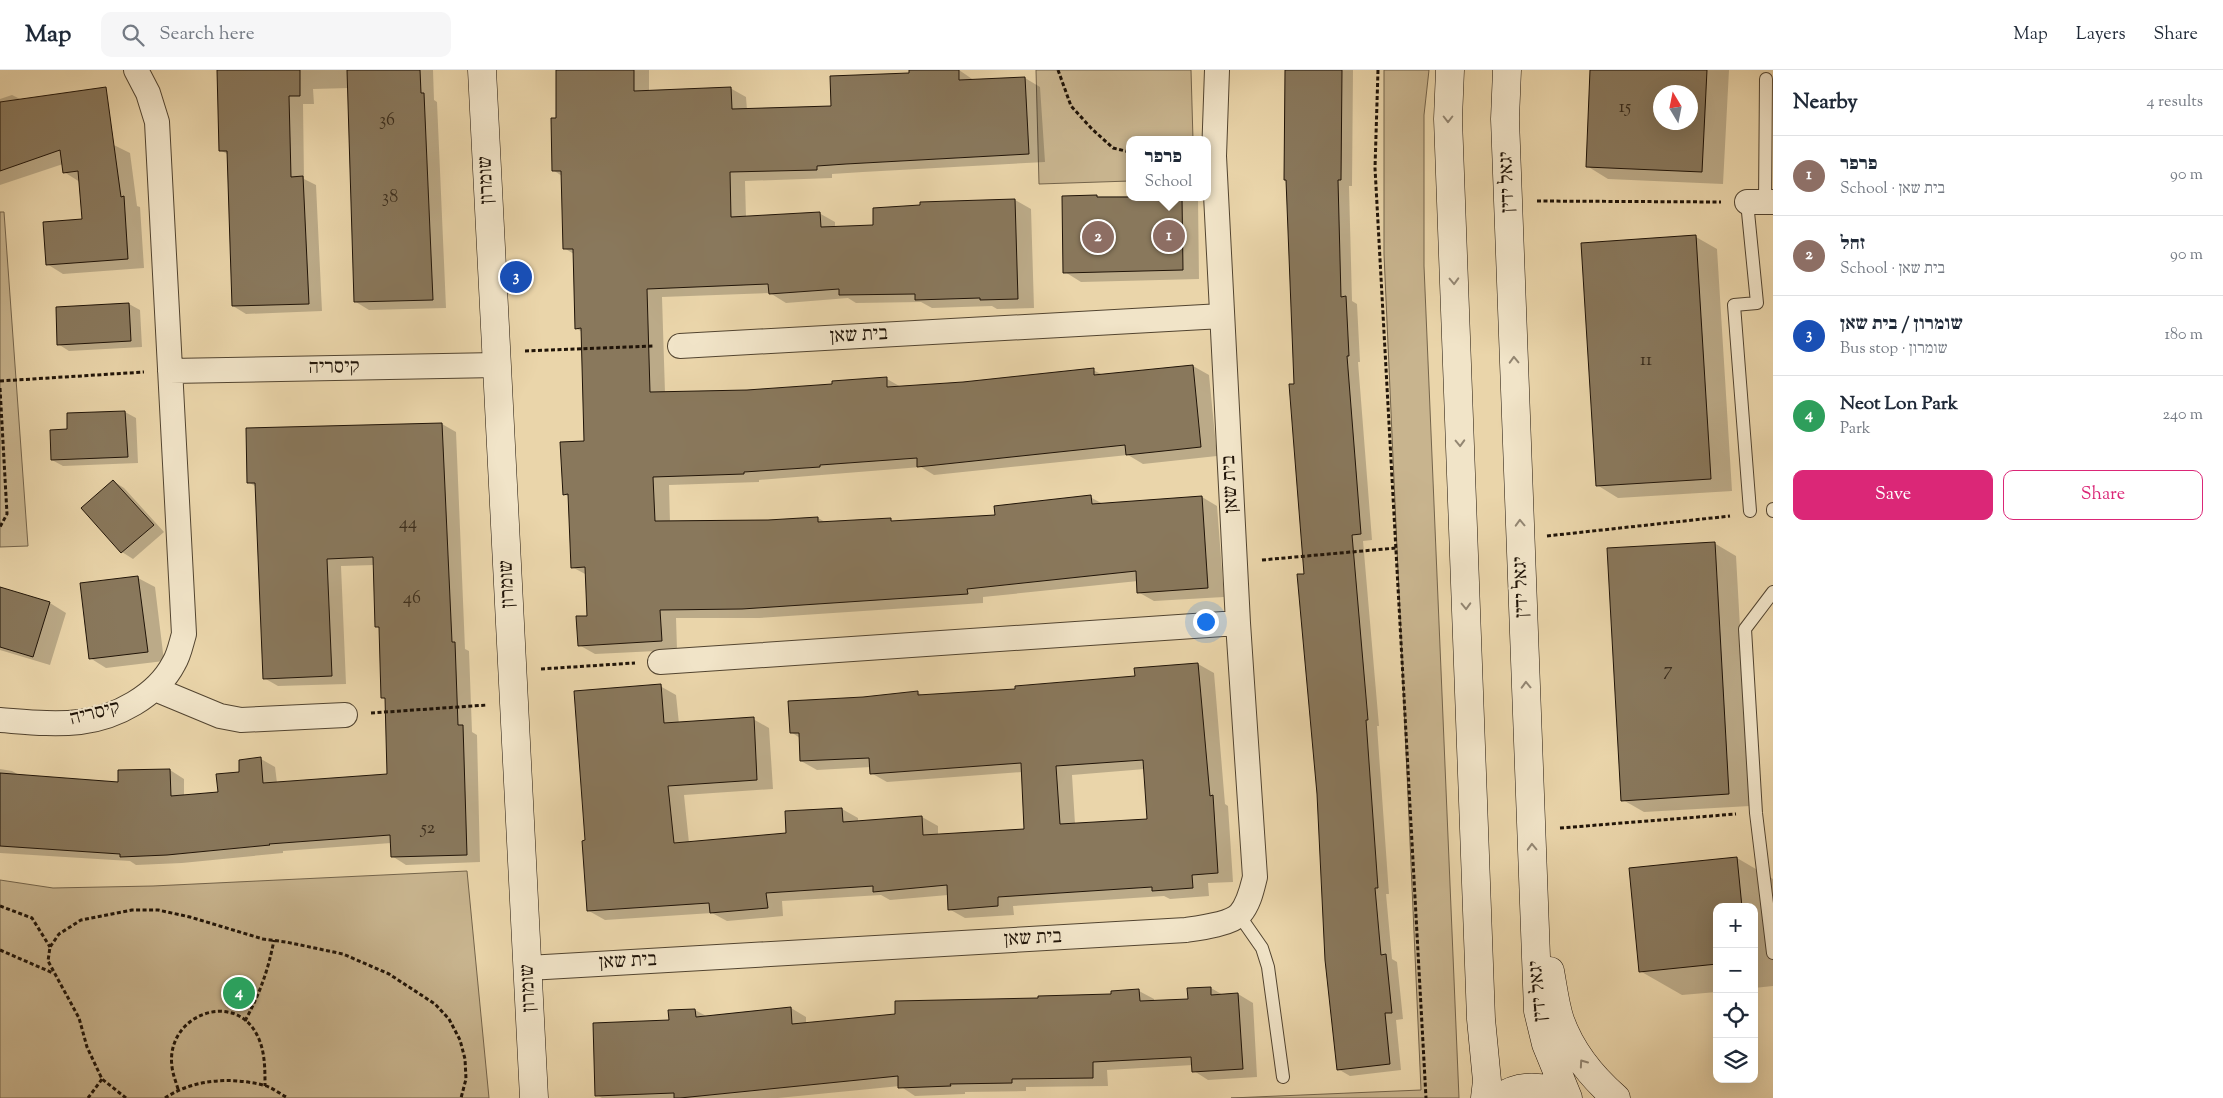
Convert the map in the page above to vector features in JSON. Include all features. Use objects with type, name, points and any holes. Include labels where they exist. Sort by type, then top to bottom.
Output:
[{"type":"main road","name":"שומרון","points":[[482,70],[534,1098]]},
{"type":"main road","points":[[1450,70],[1448,118],[1481,1019],[1487,1081],[1485,1098]]},
{"type":"main road","name":"יגאל ידין","points":[[1507,70],[1505,119],[1538,1011],[1546,1044],[1568,1098]]},
{"type":"main road","points":[[1534,896],[1560,1020],[1577,1054],[1595,1080],[1616,1098]]},
{"type":"main road","points":[[1499,1098],[1506,1093],[1523,1088],[1540,1088],[1556,1092],[1564,1098]]},
{"type":"street","name":"קיסריה","points":[[0,720],[48,724],[81,722],[108,716],[132,704],[155,689],[174,664],[184,634],[157,122],[148,93],[136,70]]},
{"type":"street","name":"בית שאן","points":[[528,968],[1186,930],[1212,925],[1239,915],[1249,900],[1255,877],[1238,623],[1214,156],[1217,70]]},
{"type":"street","name":"בית שאן","points":[[680,346],[1222,316]]},
{"type":"street","name":"קיסריה","points":[[170,371],[497,358]]},
{"type":"street","points":[[660,662],[1238,623]]},
{"type":"street","points":[[155,689],[220,716],[241,720],[345,715]]},
{"type":"lane","points":[[1750,511],[1734,305],[1757,303],[1762,202],[1769,138],[1766,79]]},
{"type":"lane","points":[[1773,592],[1745,629],[1756,813],[1769,882],[1773,953]]},
{"type":"lane","points":[[1239,915],[1262,948],[1268,967],[1283,1077]]},
{"type":"path","points":[[1058,70],[1072,106],[1092,129],[1113,148],[1126,151]]},
{"type":"path","points":[[1378,70],[1376,168],[1426,1098]]},
{"type":"path","points":[[1509,201],[1762,202]]},
{"type":"path","points":[[497,358],[680,346]]},
{"type":"path","points":[[0,381],[170,371]]},
{"type":"path","points":[[0,388],[7,514],[0,527]]},
{"type":"path","points":[[1521,538],[1724,518],[1750,511]]},
{"type":"path","points":[[1235,563],[1396,548]]},
{"type":"path","points":[[512,670],[660,662]]},
{"type":"path","points":[[345,715],[514,703]]},
{"type":"path","points":[[1532,831],[1756,813]]},
{"type":"path","points":[[0,906],[32,918],[43,932],[50,947]]},
{"type":"path","points":[[126,1098],[102,1079],[86,1046],[80,1018],[53,973],[48,961],[50,947],[59,934],[81,920],[132,910],[158,910],[190,917],[262,939],[342,954],[389,974],[435,1004],[449,1019],[460,1040],[466,1059],[466,1079],[461,1098]]},
{"type":"path","points":[[245,1020],[261,991],[268,970],[274,940]]},
{"type":"path","points":[[0,950],[53,973]]},
{"type":"path","points":[[178,1090],[172,1060],[174,1043],[183,1026],[197,1016],[216,1011],[230,1012],[245,1020],[255,1032],[265,1060],[265,1086]]},
{"type":"path","points":[[88,1098],[102,1079]]},
{"type":"path","points":[[165,1098],[178,1090],[219,1079],[265,1086],[288,1098]]},
{"type":"shaded area","points":[[1036,70],[1191,70],[1193,136],[1126,136],[1126,181],[1039,184]]},
{"type":"shaded area","points":[[1384,70],[1429,70],[1424,115],[1424,266],[1459,1098],[1231,1098],[1421,1090],[1384,254]]},
{"type":"shaded area","points":[[0,212],[4,212],[28,546],[0,547]]},
{"type":"shaded area","points":[[467,871],[489,1098],[0,1098],[0,880],[53,888],[153,886]]},
{"type":"building","points":[[217,70],[300,70],[300,96],[289,96],[291,177],[303,176],[309,304],[232,306],[227,151],[219,151]]},
{"type":"building","points":[[347,70],[420,70],[421,93],[424,93],[433,300],[354,302]]},
{"type":"building","points":[[556,70],[634,70],[634,91],[731,87],[732,109],[831,106],[830,76],[909,73],[909,70],[959,70],[959,80],[1025,77],[1029,154],[817,166],[817,170],[730,172],[731,217],[820,212],[821,227],[873,225],[873,208],[920,205],[920,202],[1015,199],[1018,299],[915,300],[915,294],[839,295],[839,289],[769,294],[768,284],[647,289],[650,392],[747,390],[832,384],[832,381],[887,377],[887,387],[963,382],[1094,368],[1094,375],[1193,365],[1201,447],[1126,455],[1125,445],[917,467],[917,458],[744,472],[744,474],[653,477],[655,521],[768,520],[818,517],[818,522],[891,518],[891,521],[995,515],[994,506],[1091,495],[1092,504],[1202,496],[1208,588],[1137,593],[1136,571],[967,589],[968,594],[742,609],[660,610],[662,641],[578,646],[576,616],[587,616],[585,567],[571,568],[568,494],[563,495],[560,442],[584,441],[581,328],[575,329],[573,249],[563,249],[561,171],[552,171],[551,118],[556,118]]},
{"type":"building","points":[[1285,70],[1342,70],[1341,180],[1338,180],[1341,297],[1346,296],[1349,356],[1347,356],[1361,534],[1352,535],[1368,720],[1366,720],[1378,888],[1375,888],[1381,955],[1386,954],[1392,1013],[1385,1013],[1390,1064],[1337,1070],[1325,960],[1317,794],[1297,574],[1304,574],[1289,384],[1294,384],[1286,180],[1284,180]]},
{"type":"building","points":[[1590,70],[1707,70],[1702,172],[1586,167]]},
{"type":"building","points":[[106,87],[121,197],[124,196],[128,259],[46,265],[43,222],[82,219],[78,171],[63,173],[60,150],[0,171],[0,102]]},
{"type":"building","points":[[1097,195],[1097,197],[1126,197],[1126,201],[1182,201],[1183,270],[1063,273],[1062,196]]},
{"type":"building","points":[[1696,235],[1711,479],[1596,486],[1581,243]]},
{"type":"building","points":[[129,303],[131,341],[57,345],[56,307]]},
{"type":"building","points":[[125,411],[128,457],[51,460],[50,430],[67,429],[67,413]]},
{"type":"building","points":[[442,423],[452,642],[455,642],[458,725],[463,725],[467,855],[391,857],[390,835],[269,844],[167,855],[120,857],[120,854],[0,846],[0,773],[118,782],[118,770],[170,769],[171,796],[218,792],[216,774],[239,772],[239,760],[261,757],[263,783],[387,774],[385,698],[381,698],[379,627],[375,627],[373,557],[327,559],[332,676],[263,679],[255,483],[247,483],[246,428]]},
{"type":"building","points":[[113,480],[154,525],[121,553],[81,508]]},
{"type":"building","points":[[1715,542],[1729,794],[1621,801],[1607,548]]},
{"type":"building","points":[[138,576],[148,652],[89,659],[80,583]]},
{"type":"building","points":[[0,587],[50,602],[33,657],[0,647]]},
{"type":"building","points":[[1198,663],[1210,796],[1213,795],[1218,873],[1192,875],[1193,888],[1152,891],[1152,887],[998,897],[998,906],[948,910],[947,885],[873,892],[873,886],[766,893],[768,908],[710,913],[709,903],[587,911],[582,841],[585,840],[574,691],[661,684],[664,723],[754,717],[757,780],[668,786],[674,843],[786,833],[785,811],[842,808],[843,822],[922,816],[923,835],[1024,829],[1021,763],[870,774],[869,758],[800,761],[799,733],[790,733],[788,701],[863,697],[918,691],[918,695],[1015,689],[1015,686],[1135,676],[1134,668]],"holes":[[[1143,760],[1147,819],[1060,824],[1056,766]]]},
{"type":"building","points":[[1737,857],[1742,903],[1713,903],[1713,964],[1639,972],[1629,868]]},
{"type":"building","points":[[1211,987],[1211,995],[1238,993],[1243,1069],[1192,1072],[1191,1057],[1093,1062],[1093,1078],[1012,1079],[1012,1083],[950,1084],[951,1086],[898,1088],[898,1076],[680,1098],[674,1098],[674,1093],[595,1096],[593,1023],[669,1020],[668,1010],[695,1009],[696,1017],[791,1007],[792,1024],[895,1014],[895,1001],[1038,998],[1038,996],[1111,994],[1111,991],[1139,989],[1140,1001],[1188,999],[1187,988]]},
{"type":"place","name":"פרפר","points":[[1169,236]]},
{"type":"place","name":"זחל","points":[[1098,237]]},
{"type":"place","name":"שומרון / בית שאן","points":[[516,277]]},
{"type":"place","name":"Neot Lon Park","points":[[239,993]]}]
